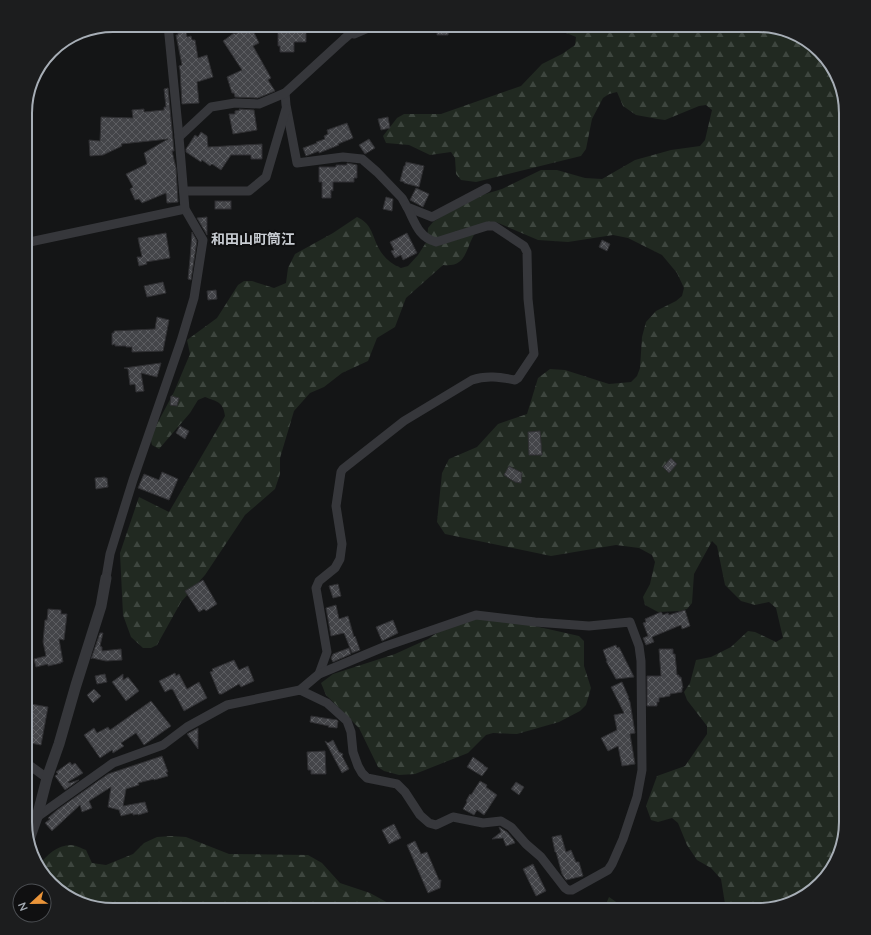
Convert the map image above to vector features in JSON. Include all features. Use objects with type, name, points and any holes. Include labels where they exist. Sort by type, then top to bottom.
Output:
[{"type":"street","points":[[32,830],[47,778],[59,744],[101,606],[110,554],[133,480],[181,341],[194,298],[203,240],[185,209],[169,32]]},
{"type":"street","points":[[179,137],[211,107],[235,103],[260,104],[285,93],[351,32]]},
{"type":"street","points":[[344,38],[358,32]]},
{"type":"street","points":[[285,93],[297,163],[343,157],[362,160],[377,172],[402,198],[421,233],[428,239],[436,242],[487,226],[494,226],[524,246],[527,252],[528,299],[534,354],[518,378],[515,380],[500,377],[480,377],[472,380],[404,421],[343,469],[341,472],[336,506],[342,544],[340,559],[335,568],[318,581],[316,588],[327,652],[319,674]]},
{"type":"street","points":[[184,191],[249,191],[266,177],[287,108]]},
{"type":"street","points":[[407,207],[432,217],[487,188]]},
{"type":"street","points":[[32,242],[185,209]]},
{"type":"street","points":[[37,817],[113,763],[164,746],[187,727],[227,705],[300,690],[319,674],[386,646],[476,615],[535,622],[589,626],[630,622],[639,646],[641,661],[642,770],[637,797],[612,864],[608,870],[572,890],[568,890],[541,857],[526,844],[511,827],[501,821],[483,823],[454,817],[436,825],[429,823],[420,815],[405,792],[397,784],[367,778],[362,773],[353,752],[351,732],[347,721],[327,703],[300,690]]},
{"type":"street","points":[[32,767],[47,778]]},
{"type":"green space","points":[[563,32],[764,32],[794,40],[812,52],[828,72],[835,87],[839,113],[839,822],[835,848],[831,858],[819,876],[799,892],[784,899],[758,903],[725,903],[721,879],[711,868],[697,860],[687,845],[678,823],[672,818],[658,822],[651,820],[646,806],[657,776],[685,766],[707,734],[707,726],[687,700],[684,692],[690,683],[696,660],[711,657],[731,647],[748,631],[755,632],[776,642],[783,638],[776,608],[769,602],[755,605],[741,601],[725,585],[717,546],[712,541],[694,574],[692,603],[687,609],[680,611],[658,612],[645,605],[643,597],[650,584],[655,562],[652,555],[639,548],[616,545],[551,556],[445,534],[437,522],[442,473],[449,459],[477,447],[498,424],[527,414],[538,378],[550,369],[565,370],[609,384],[631,382],[637,376],[640,368],[642,337],[646,322],[656,311],[676,301],[682,296],[684,288],[677,273],[662,255],[628,238],[613,235],[568,242],[538,240],[496,222],[480,228],[472,238],[462,260],[451,265],[443,265],[406,298],[395,327],[377,338],[368,361],[342,373],[324,387],[310,393],[294,411],[280,458],[280,474],[275,489],[245,515],[205,575],[181,602],[157,645],[151,648],[143,648],[131,637],[123,615],[120,553],[139,497],[169,512],[225,416],[223,407],[216,401],[205,397],[198,400],[190,413],[159,449],[152,445],[150,437],[174,392],[190,354],[187,340],[217,318],[238,285],[244,281],[252,281],[274,288],[286,283],[288,268],[295,254],[333,233],[357,217],[362,219],[368,226],[380,251],[388,260],[401,268],[408,266],[418,255],[427,241],[428,228],[433,222],[472,198],[502,189],[541,170],[557,170],[585,178],[602,179],[635,160],[671,150],[700,146],[705,140],[712,110],[706,105],[699,106],[665,120],[658,119],[636,115],[623,106],[617,92],[609,94],[603,98],[592,119],[586,149],[581,156],[476,182],[461,180],[456,174],[455,158],[451,152],[430,155],[409,145],[386,143],[383,136],[397,118],[404,114],[441,114],[521,86],[542,64],[562,54],[575,45],[576,37]]},
{"type":"green space","points":[[467,617],[517,622],[579,636],[584,641],[584,666],[591,688],[586,705],[580,711],[559,722],[517,734],[493,733],[486,735],[468,753],[415,774],[399,775],[384,771],[378,767],[359,728],[326,695],[321,683],[333,674],[395,654],[428,639],[453,622]]},
{"type":"green space","points":[[157,837],[186,837],[229,854],[308,855],[322,863],[340,883],[370,893],[388,903],[102,902],[77,895],[59,883],[42,861],[49,854],[57,849],[66,845],[71,845],[86,850],[92,863],[106,865],[133,854],[144,843]]},
{"type":"green space","points":[[609,897],[618,903],[606,903]]},
{"type":"building","points":[[186,32],[187,37],[191,36],[192,40],[195,40],[198,58],[207,55],[213,77],[197,82],[199,103],[182,104],[179,66],[182,65],[176,35],[178,35],[178,33]]},
{"type":"building","points":[[239,32],[254,32],[259,43],[253,46],[271,78],[268,80],[275,91],[258,98],[235,97],[234,93],[232,93],[227,77],[242,70],[223,41],[234,33]]},
{"type":"building","points":[[278,32],[306,32],[306,42],[294,42],[294,52],[280,52],[280,46],[278,46]]},
{"type":"building","points":[[437,32],[448,32],[448,35],[437,35]]},
{"type":"building","points":[[168,88],[174,151],[172,151],[176,168],[178,202],[167,203],[166,193],[142,203],[139,199],[135,200],[130,189],[133,187],[126,174],[147,164],[144,153],[168,139],[121,144],[122,146],[103,155],[90,156],[89,140],[100,141],[101,117],[133,118],[132,110],[144,109],[144,112],[164,110],[164,107],[166,107],[164,89]]},
{"type":"building","points":[[239,109],[254,110],[257,130],[233,134],[229,114],[235,114],[235,111],[240,110]]},
{"type":"building","points":[[388,117],[390,128],[381,130],[378,119]]},
{"type":"building","points":[[347,123],[353,138],[319,153],[319,151],[306,156],[303,148],[325,139],[324,136],[328,134],[327,130]]},
{"type":"building","points":[[201,132],[207,136],[208,147],[262,144],[262,159],[251,159],[251,155],[231,155],[221,170],[212,164],[210,166],[186,152],[186,149],[195,135],[198,137]]},
{"type":"building","points":[[369,139],[375,148],[365,154],[359,145]]},
{"type":"building","points":[[406,162],[424,166],[419,187],[400,181]]},
{"type":"building","points":[[347,163],[357,165],[357,178],[354,178],[354,182],[333,182],[331,198],[322,198],[322,182],[319,182],[319,167],[336,167],[336,165],[347,165]]},
{"type":"building","points":[[416,188],[429,194],[423,207],[410,200]]},
{"type":"building","points":[[386,197],[393,199],[392,211],[383,209]]},
{"type":"building","points":[[215,201],[231,201],[231,209],[215,209]]},
{"type":"building","points":[[207,217],[207,235],[197,218]]},
{"type":"building","points":[[192,232],[197,241],[191,280],[188,279]]},
{"type":"building","points":[[166,233],[170,258],[146,262],[147,264],[139,266],[137,257],[142,257],[138,238]]},
{"type":"building","points":[[407,233],[417,253],[403,260],[401,255],[395,258],[391,251],[394,250],[390,242]]},
{"type":"building","points":[[602,240],[610,244],[607,251],[599,247]]},
{"type":"building","points":[[163,282],[166,293],[147,297],[144,286]]},
{"type":"building","points":[[216,290],[217,299],[208,300],[207,291]]},
{"type":"building","points":[[157,317],[169,320],[163,351],[132,352],[132,347],[115,346],[115,344],[112,345],[112,333],[114,333],[114,331],[155,329]]},
{"type":"building","points":[[161,363],[157,377],[141,373],[144,391],[136,392],[135,384],[130,385],[128,369],[124,368]]},
{"type":"building","points":[[171,396],[179,398],[177,406],[170,405]]},
{"type":"building","points":[[180,426],[189,431],[185,439],[176,433]]},
{"type":"building","points":[[540,431],[542,455],[529,455],[528,432]]},
{"type":"building","points":[[671,458],[677,464],[669,473],[663,467]]},
{"type":"building","points":[[509,466],[522,473],[521,483],[515,482],[504,475]]},
{"type":"building","points":[[162,472],[178,479],[169,500],[138,488],[144,474],[159,480]]},
{"type":"building","points":[[95,478],[107,478],[108,487],[96,489]]},
{"type":"building","points":[[203,580],[217,604],[206,611],[204,609],[199,612],[185,591]]},
{"type":"building","points":[[338,584],[341,596],[333,598],[329,586]]},
{"type":"building","points":[[336,605],[339,619],[348,616],[354,637],[355,636],[360,650],[352,653],[344,633],[331,636],[326,608]]},
{"type":"building","points":[[48,609],[61,610],[61,614],[67,614],[64,640],[59,639],[63,662],[48,666],[48,664],[36,667],[34,659],[46,656],[43,642],[45,620],[47,620]]},
{"type":"building","points":[[685,610],[690,626],[682,629],[681,625],[652,637],[654,642],[646,645],[643,638],[648,636],[643,623],[646,622],[645,619],[661,612],[663,615],[668,613],[669,615]]},
{"type":"building","points":[[393,620],[398,633],[382,641],[376,627]]},
{"type":"building","points":[[100,633],[103,633],[100,646],[102,647],[102,651],[121,649],[122,660],[106,661],[91,659]]},
{"type":"building","points":[[616,645],[617,648],[619,647],[634,677],[616,679],[606,661],[603,650]]},
{"type":"building","points":[[349,648],[351,654],[333,662],[331,658],[333,654]]},
{"type":"building","points":[[659,649],[673,649],[673,654],[675,654],[677,675],[681,677],[683,688],[682,692],[659,698],[657,706],[647,706],[647,676],[661,676]]},
{"type":"building","points":[[234,660],[239,670],[248,666],[254,681],[241,687],[239,684],[222,694],[219,694],[210,672],[213,671],[212,669]]},
{"type":"building","points":[[175,673],[176,676],[179,674],[187,689],[199,682],[207,698],[184,711],[173,690],[171,689],[165,692],[159,681]]},
{"type":"building","points":[[105,674],[107,682],[97,684],[95,676]]},
{"type":"building","points":[[123,674],[123,680],[128,677],[139,691],[126,701],[112,682]]},
{"type":"building","points":[[622,682],[629,698],[635,733],[630,734],[635,764],[622,766],[618,746],[608,751],[601,738],[617,730],[614,715],[624,713],[611,687]]},
{"type":"building","points":[[94,689],[101,696],[93,703],[87,695]]},
{"type":"building","points":[[151,701],[171,726],[144,745],[136,733],[121,743],[124,746],[113,753],[112,750],[100,758],[84,735],[94,728],[97,733],[108,727],[110,730]]},
{"type":"building","points":[[32,704],[48,707],[41,745],[32,743]]},
{"type":"building","points":[[311,716],[337,720],[337,728],[310,722]]},
{"type":"building","points":[[198,728],[198,749],[187,734]]},
{"type":"building","points":[[333,740],[339,752],[343,754],[342,756],[349,769],[342,773],[325,741],[328,743]]},
{"type":"building","points":[[325,751],[326,774],[311,774],[311,770],[308,770],[307,752]]},
{"type":"building","points":[[162,756],[168,776],[138,783],[139,785],[126,789],[123,806],[145,802],[148,812],[138,815],[133,815],[133,813],[121,816],[119,810],[108,807],[111,787],[89,801],[92,808],[82,812],[80,805],[52,831],[45,823],[57,810],[108,774]]},
{"type":"building","points":[[473,757],[488,768],[482,776],[467,767]]},
{"type":"building","points":[[70,762],[72,765],[75,763],[83,773],[68,782],[79,780],[65,790],[55,776],[58,774],[56,772]]},
{"type":"building","points":[[480,781],[487,785],[486,787],[497,795],[484,815],[477,810],[474,815],[463,809],[470,794],[471,795]]},
{"type":"building","points":[[516,782],[524,787],[519,795],[511,789]]},
{"type":"building","points":[[394,824],[401,838],[389,844],[382,830]]},
{"type":"building","points":[[499,827],[507,832],[515,843],[506,846],[503,838],[492,839],[501,832]]},
{"type":"building","points":[[561,835],[566,852],[571,850],[576,862],[579,862],[583,876],[566,880],[562,874],[552,837]]},
{"type":"building","points":[[415,841],[421,854],[427,852],[439,880],[441,880],[440,888],[428,893],[407,845]]},
{"type":"building","points":[[533,864],[546,891],[536,896],[523,869]]},
{"type":"district","name":"和田山町筒江","points":[[253,239]]}]
